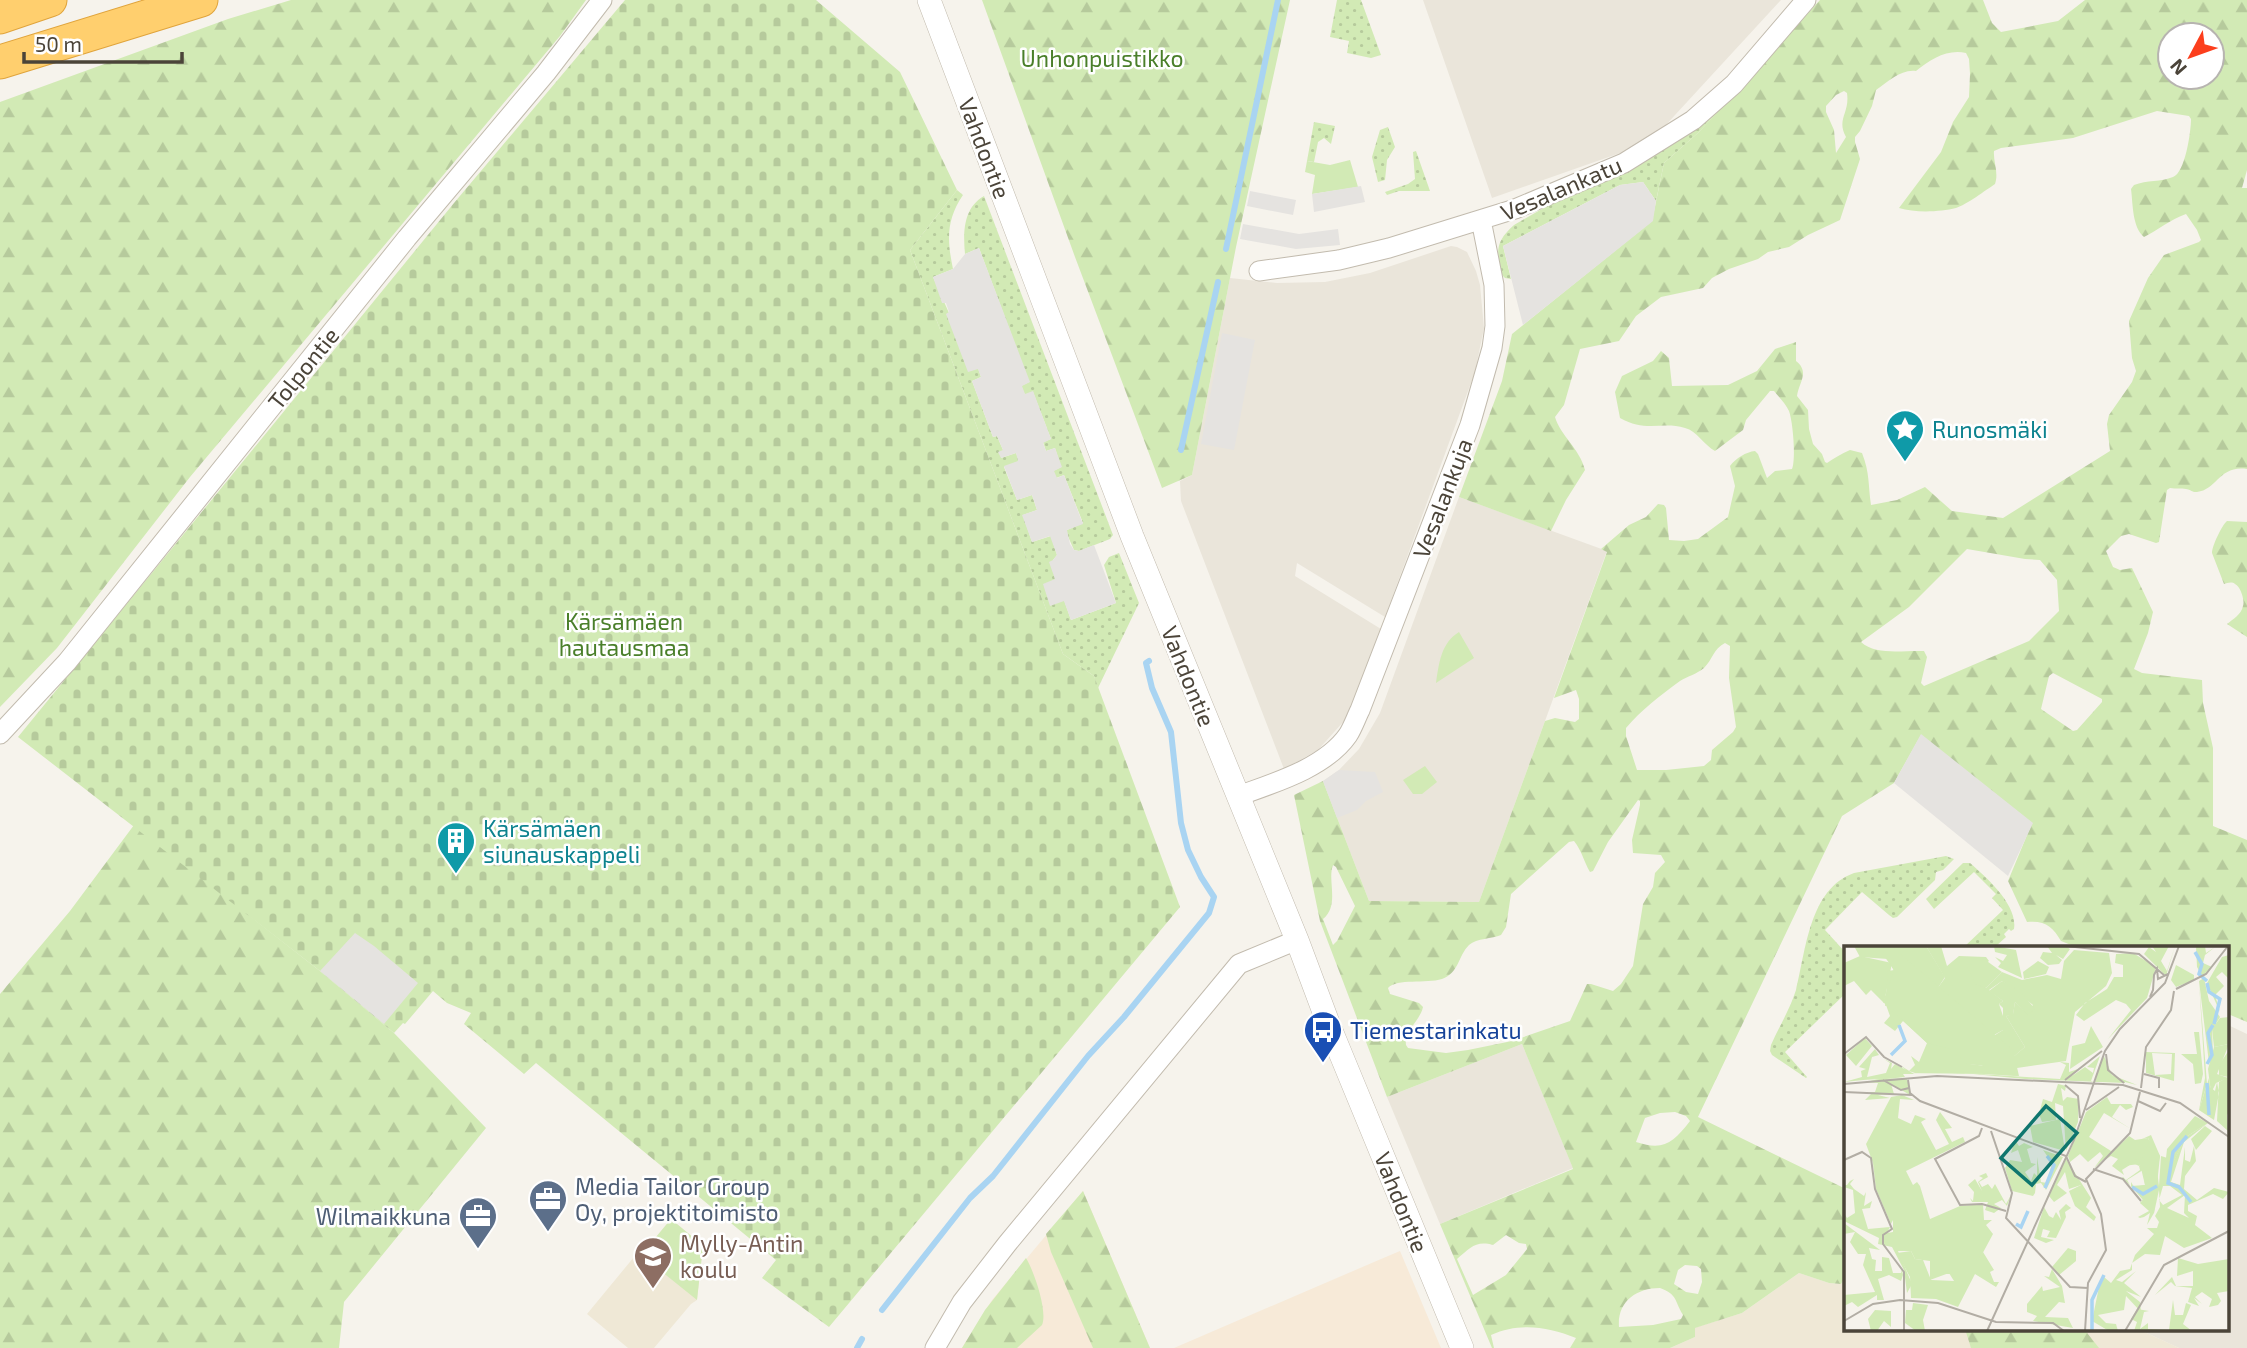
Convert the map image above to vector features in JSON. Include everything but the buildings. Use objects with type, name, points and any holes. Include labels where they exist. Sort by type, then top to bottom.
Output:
[{"type":"highway","points":[[0,16],[50,0]]},
{"type":"highway","points":[[0,62],[201,0]]},
{"type":"street","name":"Tolpontie","points":[[0,734],[67,662],[407,238],[546,73],[602,0]]},
{"type":"street","name":"Vahdontie","points":[[929,0],[1135,545],[1462,1348]]},
{"type":"street","name":"Vesalankatu","points":[[1259,271],[1339,260],[1389,248],[1515,209],[1624,163],[1693,120],[1734,84],[1806,0]]},
{"type":"street","name":"Vesalankuja","points":[[1238,796],[1292,775],[1323,758],[1347,736],[1360,710],[1470,425],[1492,348],[1495,326],[1494,285],[1481,220]]},
{"type":"street","points":[[936,1348],[962,1302],[1007,1244],[1239,964],[1297,940]]},
{"type":"shaded area","points":[[1423,0],[1781,0],[1664,127],[1623,152],[1492,198]]},
{"type":"shaded area","points":[[1643,182],[1656,201],[1653,221],[1523,325],[1503,246],[1620,185]]},
{"type":"shaded area","points":[[1361,186],[1365,202],[1314,212],[1312,194]]},
{"type":"shaded area","points":[[1250,191],[1296,200],[1293,215],[1247,206]]},
{"type":"shaded area","points":[[1243,224],[1299,234],[1338,229],[1340,245],[1296,249],[1240,239]]},
{"type":"shaded area","points":[[1451,246],[1467,252],[1480,285],[1484,328],[1475,372],[1385,617],[1297,563],[1295,576],[1381,629],[1356,698],[1344,721],[1318,750],[1284,769],[1181,501],[1180,481],[1192,475],[1230,278],[1277,283],[1325,282],[1370,273]]},
{"type":"shaded area","points":[[979,248],[1030,382],[1022,386],[1025,394],[1033,391],[1051,439],[1043,443],[1046,451],[1055,448],[1062,467],[1054,471],[1057,478],[1064,475],[1083,524],[1067,530],[1070,544],[1074,550],[1079,551],[1094,545],[1116,603],[1071,620],[1064,601],[1050,606],[1043,584],[1055,579],[1049,562],[1057,555],[1050,536],[1032,542],[1022,515],[1037,510],[1032,495],[1017,500],[1004,466],[1018,461],[1016,453],[1001,458],[998,452],[1003,450],[997,436],[993,437],[972,381],[981,377],[978,369],[968,372],[946,314],[949,312],[946,303],[942,303],[933,277],[953,269],[965,254]]},
{"type":"shaded area","points":[[1222,333],[1255,340],[1234,450],[1201,444]]},
{"type":"shaded area","points":[[1459,497],[1607,551],[1479,902],[1369,901],[1323,781],[1339,770],[1359,749],[1380,713]]},
{"type":"shaded area","points":[[1921,734],[2033,823],[2008,876],[1894,783]]},
{"type":"shaded area","points":[[1339,770],[1375,772],[1383,792],[1366,801],[1357,810],[1337,818],[1323,781]]},
{"type":"shaded area","points":[[355,933],[418,983],[384,1024],[320,971]]},
{"type":"shaded area","points":[[2230,1026],[2247,1034],[2247,1348],[2179,1348],[2140,1330],[2230,1330]]},
{"type":"shaded area","points":[[1522,1044],[1573,1168],[1440,1224],[1387,1097]]},
{"type":"shaded area","points":[[1083,1191],[1150,1348],[962,1348],[992,1300]]},
{"type":"shaded area","name":"Mylly-Antin koulu","points":[[671,1219],[707,1249],[702,1255],[697,1300],[654,1348],[628,1348],[587,1314],[634,1257],[641,1255]]},
{"type":"shaded area","points":[[1400,1251],[1441,1348],[1174,1348],[1381,1259]]},
{"type":"shaded area","points":[[1799,1273],[1829,1283],[1841,1284],[1844,1279],[1844,1330],[2140,1330],[2179,1348],[1670,1348],[1695,1337],[1694,1328],[1742,1313]]},
{"type":"green space","points":[[291,0],[586,0],[560,36],[190,477],[57,648],[0,707],[0,102],[228,19]]},
{"type":"green space","name":"Kärsämäen hautausmaa","points":[[625,0],[816,0],[900,72],[957,190],[910,250],[1063,654],[1094,676],[1180,907],[829,1327],[762,1278],[776,1260],[536,1063],[524,1074],[464,1024],[471,1013],[447,1003],[433,991],[394,1033],[320,971],[18,737],[454,203]]},
{"type":"green space","name":"Unhonpuistikko","points":[[982,0],[1290,0],[1236,247],[1192,475],[1162,488],[1075,257]]},
{"type":"green space","points":[[1337,0],[1361,0],[1381,55],[1371,58],[1347,53],[1349,41],[1330,37]]},
{"type":"green space","points":[[1820,0],[1983,0],[1992,23],[2001,32],[2058,21],[2085,0],[2247,0],[2247,170],[2242,188],[2247,188],[2247,469],[2230,471],[2209,487],[2197,492],[2170,488],[2167,490],[2159,542],[2129,534],[2121,536],[2106,551],[2113,567],[2120,570],[2132,568],[2153,612],[2134,669],[2142,673],[2202,680],[2203,703],[2213,748],[2213,826],[2247,840],[2247,1022],[2230,1015],[2230,946],[2074,946],[2061,941],[2048,925],[2027,922],[2008,881],[2032,823],[1921,735],[1894,783],[1842,816],[1698,1117],[1844,1188],[1844,1279],[1841,1284],[1799,1273],[1742,1313],[1695,1328],[1695,1337],[1670,1348],[1570,1348],[1576,1338],[1555,1331],[1523,1327],[1491,1335],[1492,1348],[1440,1224],[1573,1169],[1572,1166],[1522,1044],[1387,1097],[1320,921],[1294,795],[1323,781],[1369,901],[1479,902],[1545,721],[1555,718],[1575,722],[1579,719],[1576,690],[1554,698],[1607,552],[1601,549],[1629,525],[1646,517],[1658,504],[1666,508],[1669,540],[1698,539],[1728,517],[1735,486],[1730,466],[1748,453],[1755,451],[1758,454],[1767,478],[1775,471],[1792,469],[1794,449],[1789,411],[1774,391],[1770,391],[1746,420],[1743,430],[1715,451],[1685,428],[1638,425],[1620,418],[1615,392],[1622,376],[1653,361],[1661,351],[1669,358],[1672,386],[1728,385],[1757,371],[1775,349],[1796,342],[1796,361],[1803,373],[1797,396],[1808,410],[1813,444],[1827,463],[1850,450],[1862,453],[1868,473],[1871,505],[1897,500],[1925,487],[1952,511],[2003,518],[2110,451],[2107,424],[2109,415],[2132,382],[2136,371],[2132,358],[2129,321],[2148,278],[2164,255],[2201,240],[2186,214],[2144,237],[2137,227],[2131,189],[2134,185],[2168,179],[2177,174],[2188,142],[2191,119],[2189,116],[2157,111],[2073,138],[2001,148],[1994,151],[1995,184],[1965,204],[1935,211],[1899,208],[1941,152],[1953,122],[1969,97],[1969,59],[1966,53],[1946,54],[1916,71],[1900,74],[1876,90],[1872,106],[1855,137],[1860,159],[1840,220],[1789,247],[1768,252],[1758,259],[1729,269],[1712,278],[1703,288],[1661,297],[1636,316],[1619,341],[1580,349],[1564,405],[1555,417],[1579,455],[1585,470],[1551,531],[1459,497],[1502,381],[1512,334],[1652,221],[1664,163],[1699,132]],"holes":[[[1844,91],[1847,93],[1842,125],[1846,137],[1836,153],[1834,130],[1826,112],[1826,106]],[[1967,549],[2040,560],[2057,580],[2059,611],[2029,641],[1924,686],[1921,683],[1927,657],[1924,651],[1882,651],[1861,642],[1909,607]],[[1725,643],[1730,646],[1729,678],[1736,727],[1733,732],[1712,750],[1711,760],[1704,766],[1637,770],[1626,728],[1680,681],[1704,668],[1718,648]],[[2053,673],[2102,699],[2077,730],[2073,731],[2041,709],[2049,676]],[[1638,800],[1640,805],[1632,840],[1633,853],[1661,855],[1665,862],[1655,873],[1653,887],[1643,904],[1633,966],[1621,984],[1613,991],[1587,984],[1570,1021],[1512,1041],[1446,1053],[1408,1048],[1407,1035],[1423,1007],[1419,1003],[1390,994],[1388,988],[1398,983],[1442,979],[1452,973],[1469,945],[1501,935],[1506,927],[1511,894],[1569,842],[1574,841],[1590,872],[1593,871],[1608,842]],[[1333,865],[1355,906],[1333,945],[1323,919],[1331,907]],[[1675,1112],[1686,1116],[1690,1121],[1667,1143],[1654,1146],[1636,1142],[1645,1118]],[[1506,1235],[1526,1244],[1527,1249],[1506,1275],[1473,1295],[1457,1259],[1474,1246],[1493,1245]],[[1685,1265],[1701,1269],[1702,1282],[1698,1294],[1686,1292],[1674,1284],[1678,1270]],[[1660,1288],[1675,1298],[1683,1315],[1681,1319],[1653,1325],[1619,1327],[1621,1310],[1630,1298],[1643,1291]]]},
{"type":"green space","points":[[1725,104],[1664,163],[1656,201],[1643,182],[1620,185],[1503,246],[1511,279],[1502,275],[1500,242],[1514,225]]},
{"type":"green space","points":[[1314,122],[1335,126],[1331,144],[1324,138],[1318,142],[1314,162],[1307,161]]},
{"type":"green space","points":[[1388,127],[1395,147],[1387,160],[1385,180],[1378,182],[1372,157],[1380,130]]},
{"type":"green space","points":[[1416,151],[1430,191],[1399,191],[1387,195],[1385,192],[1415,179],[1413,152]]},
{"type":"green space","points":[[1350,160],[1358,187],[1312,194],[1315,175],[1305,172],[1307,161],[1330,165]]},
{"type":"green space","points":[[957,190],[963,195],[953,213],[949,230],[953,269],[933,277],[969,371],[978,368],[981,377],[972,381],[993,437],[997,436],[1003,450],[1001,458],[1016,453],[1019,461],[1004,467],[1017,500],[1032,495],[1037,510],[1023,515],[1032,542],[1051,536],[1057,555],[1053,560],[1055,580],[1050,605],[1064,600],[1071,620],[1116,603],[1104,565],[1109,557],[1119,553],[1139,603],[1098,688],[1094,676],[1063,654],[910,250]]},
{"type":"green space","points":[[984,196],[1113,535],[1110,539],[1079,551],[1074,550],[1066,532],[1083,523],[1064,475],[1056,478],[1053,471],[1061,467],[1055,448],[1046,451],[1043,442],[1051,439],[1033,392],[1025,395],[1021,386],[1029,382],[979,248],[965,254],[964,238],[968,214]]},
{"type":"green space","points":[[2227,521],[2247,522],[2247,637],[2227,624],[2240,612],[2243,598],[2234,583],[2224,584],[2212,553]]},
{"type":"green space","points":[[1459,632],[1474,658],[1436,683],[1445,648]]},
{"type":"green space","points":[[1425,766],[1437,782],[1422,794],[1413,794],[1403,780]]},
{"type":"green space","points":[[134,825],[320,971],[394,1033],[486,1128],[344,1302],[339,1348],[0,1348],[0,994],[70,911]]},
{"type":"green space","points":[[1946,856],[1954,859],[1943,870],[1936,872],[1935,880],[1897,917],[1893,918],[1862,892],[1825,930],[1844,951],[1844,995],[1785,1052],[1806,1078],[1772,1055],[1771,1045],[1796,990],[1807,940],[1819,907],[1827,893],[1839,881],[1854,873]]},
{"type":"green space","points":[[1963,863],[1970,863],[2006,901],[2014,920],[2014,929],[2009,929],[2004,934],[2006,937],[1996,946],[1965,946],[2003,910],[1992,898],[1996,894],[1974,872],[1934,909],[1926,899]]},
{"type":"green space","points":[[1083,1191],[1150,1348],[1093,1348],[1051,1252],[1046,1234]]},
{"type":"green space","points":[[671,1219],[707,1249],[702,1255],[697,1300],[641,1255]]},
{"type":"green space","points":[[1026,1258],[1042,1302],[1042,1325],[1017,1348],[962,1348],[985,1310]]},
{"type":"green space","points":[[1965,1330],[2085,1330],[2099,1348],[1971,1348]]},
{"type":"waterway","points":[[1226,249],[1278,0]]},
{"type":"waterway","points":[[1181,450],[1218,282]]},
{"type":"waterway","points":[[882,1310],[970,1198],[993,1176],[1088,1056],[1124,1017],[1209,913],[1214,897],[1188,850],[1181,823],[1171,732],[1152,688],[1146,663],[1149,661]]},
{"type":"waterway","points":[[857,1348],[862,1339]]},
{"type":"place","name":"Runosmäki","points":[[1905,463]]},
{"type":"place","name":"Kärsämäen siunauskappeli","points":[[456,875]]},
{"type":"place","name":"Tiemestarinkatu","points":[[1323,1064]]},
{"type":"place","name":"Media Tailor Group Oy, projektitoimisto","points":[[548,1233]]},
{"type":"place","name":"Wilmaikkuna","points":[[478,1250]]},
{"type":"place","name":"Mylly-Antin koulu","points":[[653,1290]]}]
